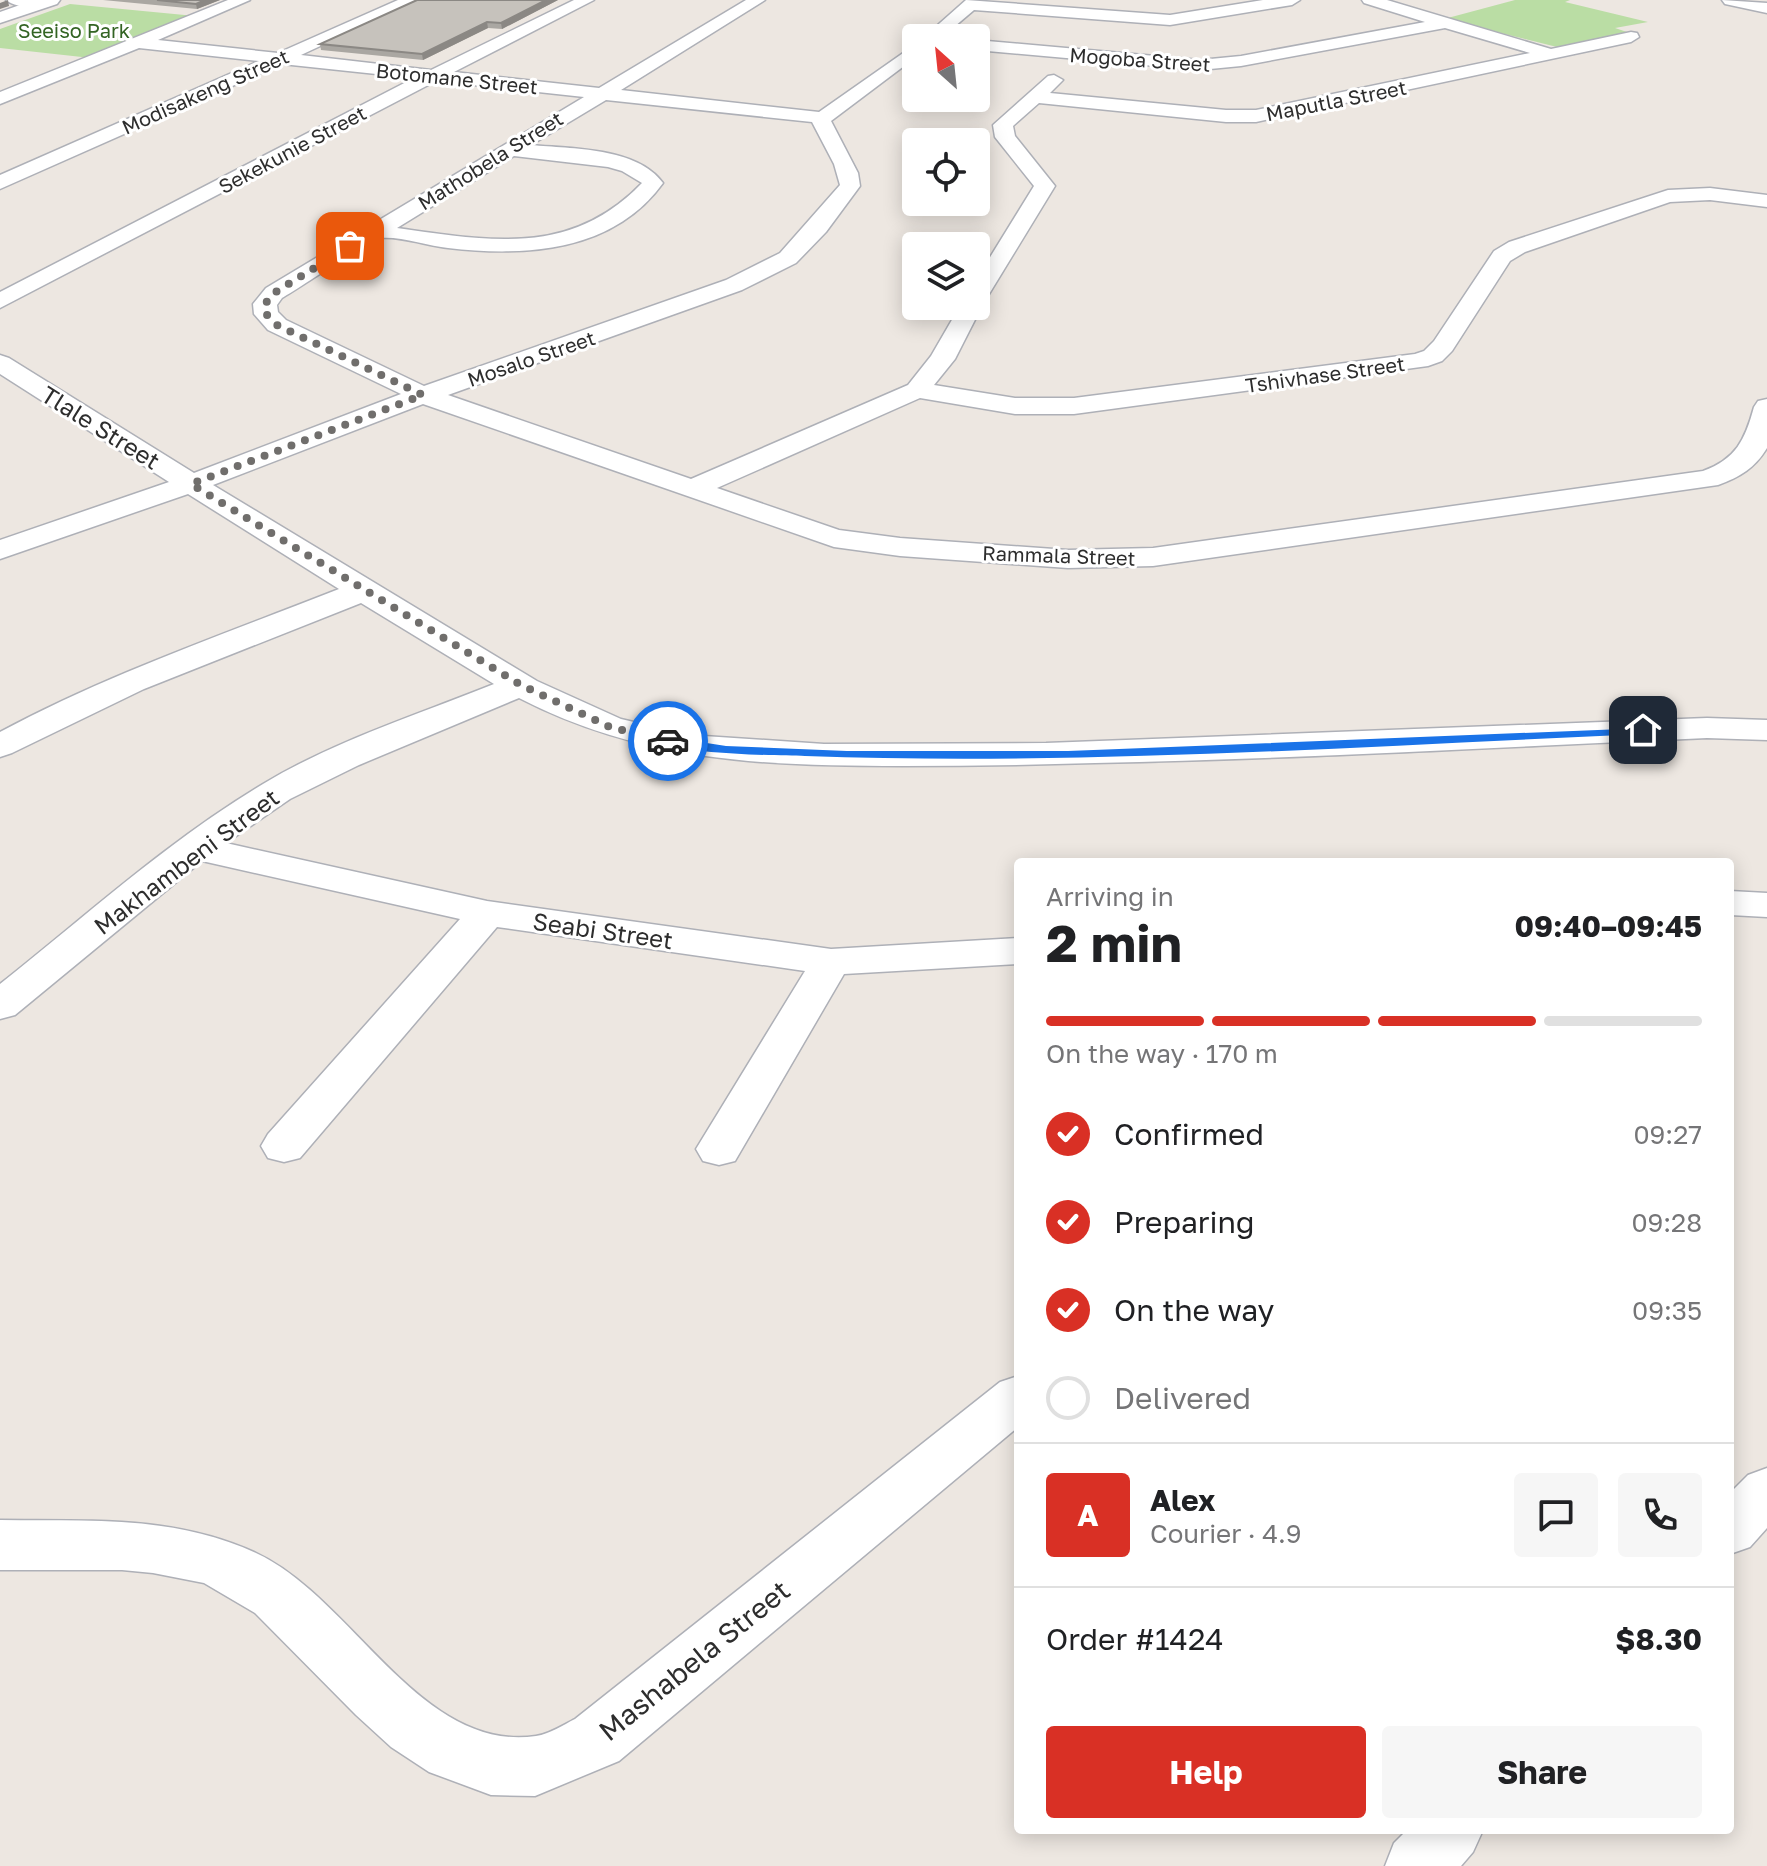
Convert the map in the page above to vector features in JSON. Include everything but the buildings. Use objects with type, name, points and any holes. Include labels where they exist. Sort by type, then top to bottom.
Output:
[{"type":"street","points":[[14,0],[47,1]]},
{"type":"street","points":[[0,98],[242,0]]},
{"type":"street","name":"Modisakeng Street","points":[[0,183],[411,0]]},
{"type":"street","name":"Sekekunie Street","points":[[0,301],[432,76],[586,0]]},
{"type":"street","name":"Mathobela Street","points":[[423,395],[277,325],[266,314],[265,304],[274,293],[507,149],[757,0]]},
{"type":"street","points":[[948,24],[973,3],[1170,20],[1292,0]]},
{"type":"street","points":[[1370,0],[1551,54]]},
{"type":"street","points":[[1731,0],[1767,8]]},
{"type":"street","points":[[0,18],[47,1]]},
{"type":"street","name":"Mogoba Street","points":[[990,46],[1180,64],[1221,64],[1444,23]]},
{"type":"street","name":"Maputla Street","points":[[1036,97],[1226,116],[1256,116],[1631,37]]},
{"type":"street","name":"Botomane Street","points":[[140,43],[823,118]]},
{"type":"street","points":[[990,277],[1045,186],[1002,130],[1006,121],[1081,56]]},
{"type":"street","points":[[823,118],[902,59]]},
{"type":"street","points":[[13,72],[52,77]]},
{"type":"street","name":"Mosalo Street","points":[[0,550],[191,484],[423,395],[695,300],[788,258],[818,227],[852,180],[832,148],[821,123],[823,118]]},
{"type":"street","points":[[376,231],[476,245],[516,247],[552,241],[588,232],[618,217],[643,197],[653,183],[650,174],[639,167],[617,161],[507,149]]},
{"type":"street","name":"Tshivhase Street","points":[[917,390],[1015,406],[1074,406],[1419,361],[1433,356],[1443,346],[1502,256],[1517,247],[1668,196],[1710,194],[1767,201]]},
{"type":"street","points":[[693,488],[917,390],[942,359],[964,320]]},
{"type":"street","name":"Tlale Street","points":[[0,363],[363,591],[521,685],[610,727],[678,743],[756,751],[877,755],[1068,755],[1707,728],[1767,730]]},
{"type":"street","name":"Rammala Street","points":[[423,395],[804,528],[861,543],[1068,559],[1153,557],[1708,479],[1726,473],[1747,460],[1757,445],[1767,407]]},
{"type":"street","points":[[0,746],[40,723],[92,700],[363,591]]},
{"type":"street","name":"Makhambeni Street","points":[[0,1005],[195,848],[277,791],[346,757],[521,685]]},
{"type":"street","name":"Seabi Street","points":[[195,848],[487,913],[831,962],[1014,951]]},
{"type":"street","points":[[1734,903],[1767,905]]},
{"type":"street","points":[[284,1146],[487,913]]},
{"type":"street","points":[[719,1149],[831,962]]},
{"type":"street","name":"Mashabela Street","points":[[0,1545],[190,1552],[241,1573],[276,1597],[415,1727],[456,1756],[492,1766],[536,1766],[597,1740],[1014,1400]]},
{"type":"street","points":[[1734,1526],[1767,1491]]},
{"type":"street","points":[[1417,1866],[1447,1834]]},
{"type":"green space","points":[[1515,0],[1570,0],[1565,2],[1648,22],[1615,28],[1633,34],[1557,47],[1444,19]]},
{"type":"green space","name":"Seeiso Park","points":[[70,4],[195,16],[91,58],[0,48],[0,29]]},
{"type":"way so far","points":[[350,246],[274,293],[265,304],[266,314],[277,325],[423,395],[191,484],[521,685],[610,727],[668,741]]},
{"type":"route","points":[[668,741],[726,750],[877,755],[1068,755],[1643,730]]}]
